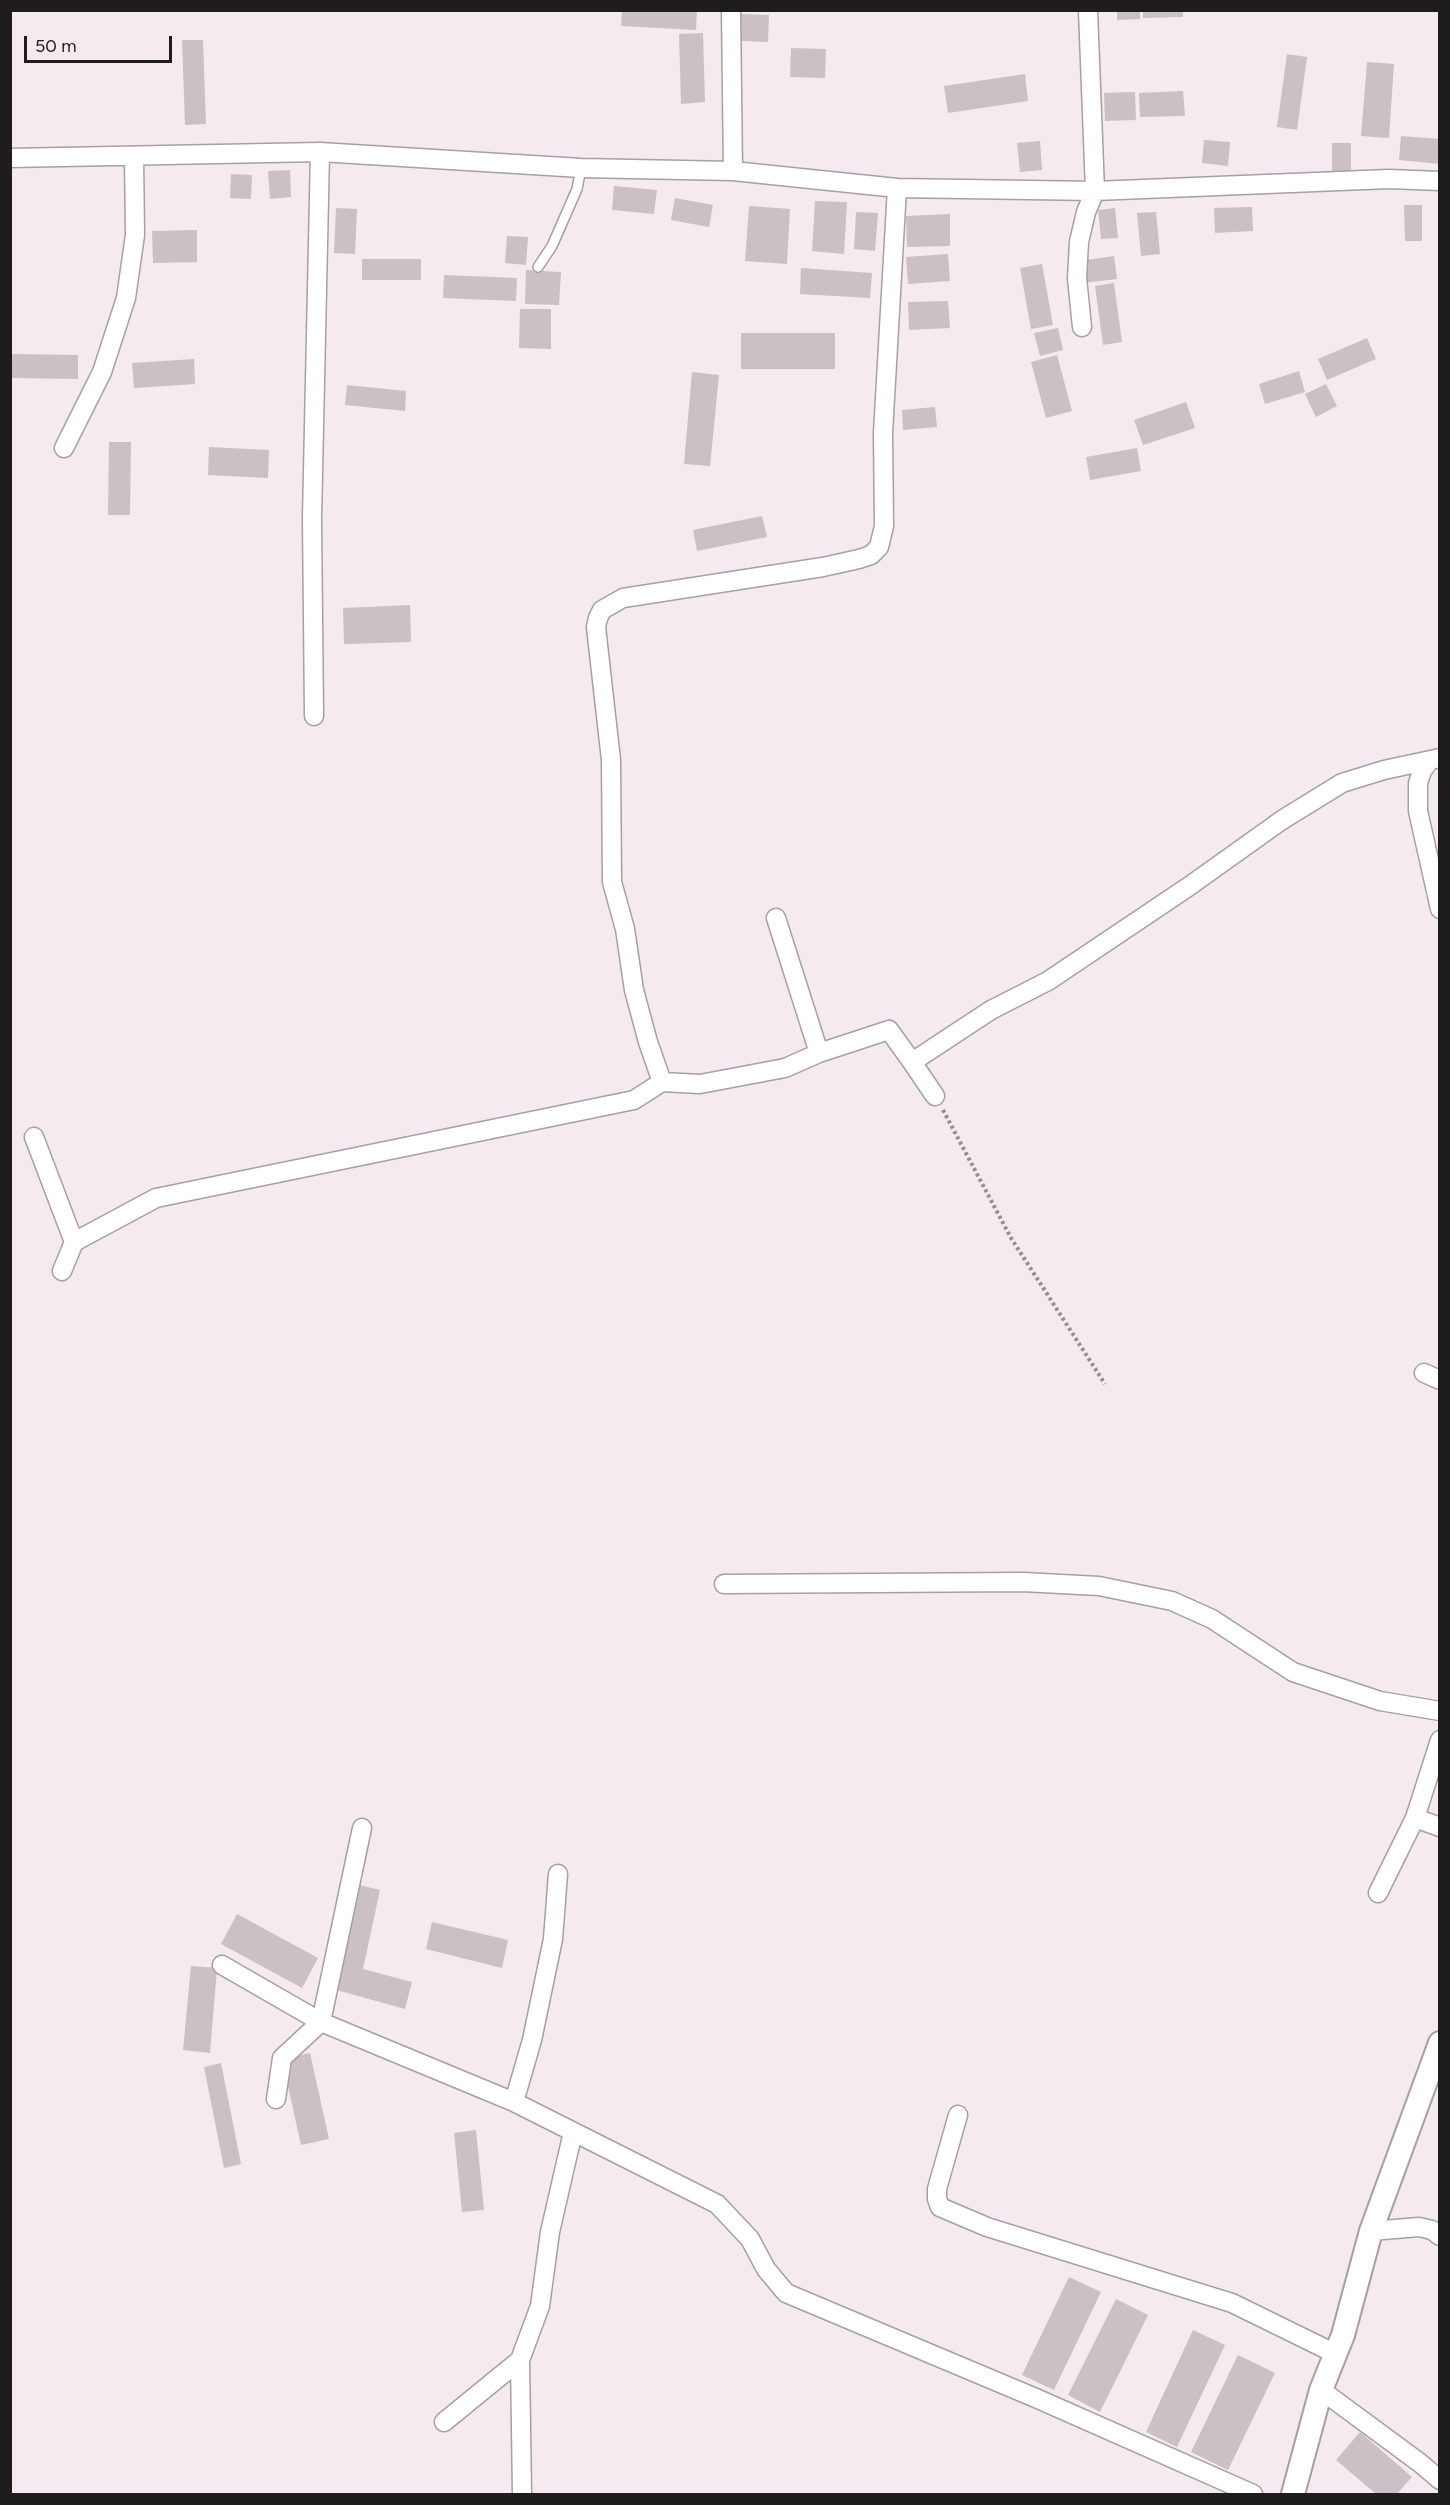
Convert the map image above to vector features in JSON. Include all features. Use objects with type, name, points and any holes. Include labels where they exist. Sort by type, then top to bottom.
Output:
[{"type":"street","points":[[730,10],[733,171]]},
{"type":"street","points":[[1082,327],[1077,279],[1079,242],[1086,212],[1095,191],[1088,10]]},
{"type":"street","points":[[10,158],[320,152],[581,168],[733,171],[897,188],[1095,191],[1389,179],[1440,181]]},
{"type":"street","points":[[314,716],[312,518],[320,152]]},
{"type":"street","points":[[64,448],[102,372],[126,298],[135,234],[134,156]]},
{"type":"street","points":[[662,1082],[634,990],[625,929],[612,882],[611,760],[596,627],[597,618],[602,610],[623,598],[823,567],[860,559],[870,555],[879,547],[884,526],[883,433],[897,188]]},
{"type":"street","points":[[1434,759],[1422,771],[1418,783],[1418,811],[1440,909]]},
{"type":"street","points":[[912,1062],[991,1010],[1048,981],[1316,798],[1342,783],[1384,770],[1434,759]]},
{"type":"street","points":[[776,918],[819,1053]]},
{"type":"street","points":[[62,1271],[74,1242],[156,1198],[634,1100],[662,1082],[700,1084],[785,1068],[819,1053],[889,1030],[935,1096]]},
{"type":"street","points":[[34,1137],[74,1242]]},
{"type":"street","points":[[724,1584],[1023,1582],[1099,1586],[1172,1601],[1212,1619],[1293,1672],[1380,1701],[1440,1711]]},
{"type":"street","points":[[1378,1893],[1415,1818],[1440,1740]]},
{"type":"street","points":[[1415,1818],[1440,1827]]},
{"type":"street","points":[[276,2099],[279,2063],[321,2022],[362,1828]]},
{"type":"street","points":[[514,2102],[532,2040],[553,1939],[558,1874]]},
{"type":"street","points":[[222,1965],[321,2022],[514,2102],[717,2204],[750,2239],[766,2269],[786,2293],[1038,2399],[1253,2494]]},
{"type":"street","points":[[1293,2494],[1322,2390],[1343,2335],[1371,2231],[1437,2057]]},
{"type":"street","points":[[958,2115],[937,2189],[940,2207],[987,2227],[1232,2303],[1336,2354]]},
{"type":"street","points":[[522,2494],[520,2360],[540,2306],[550,2232],[573,2132]]},
{"type":"street","points":[[1371,2231],[1419,2227],[1432,2230],[1440,2236]]},
{"type":"street","points":[[444,2422],[520,2360]]},
{"type":"street","points":[[1322,2390],[1440,2480]]},
{"type":"lane","points":[[538,267],[552,246],[577,189],[581,168]]},
{"type":"path","points":[[935,1096],[1011,1238],[1105,1384]]},
{"type":"building","points":[[622,10],[697,10],[696,30],[621,26]]},
{"type":"building","points":[[1117,10],[1140,10],[1140,19],[1117,20]]},
{"type":"building","points":[[1143,10],[1183,10],[1183,17],[1143,18]]},
{"type":"building","points":[[741,14],[769,15],[768,42],[740,41]]},
{"type":"building","points":[[703,33],[705,102],[681,104],[679,34]]},
{"type":"building","points":[[182,40],[203,40],[206,124],[185,125]]},
{"type":"building","points":[[791,48],[826,49],[825,78],[790,77]]},
{"type":"building","points":[[1287,54],[1307,57],[1297,130],[1277,127]]},
{"type":"building","points":[[1367,62],[1394,64],[1389,138],[1361,136]]},
{"type":"building","points":[[1025,74],[1028,101],[948,113],[944,86]]},
{"type":"building","points":[[1183,91],[1185,116],[1140,117],[1139,93]]},
{"type":"building","points":[[1135,92],[1136,120],[1105,121],[1104,93]]},
{"type":"building","points":[[1401,136],[1440,139],[1440,164],[1399,160]]},
{"type":"building","points":[[1204,140],[1230,142],[1228,166],[1202,163]]},
{"type":"building","points":[[1040,141],[1042,170],[1020,172],[1017,143]]},
{"type":"building","points":[[1332,143],[1351,143],[1351,173],[1332,173]]},
{"type":"building","points":[[290,170],[291,197],[270,199],[268,171]]},
{"type":"building","points":[[231,174],[252,175],[251,199],[230,198]]},
{"type":"building","points":[[614,186],[657,190],[654,214],[612,210]]},
{"type":"building","points":[[675,198],[713,205],[709,227],[671,220]]},
{"type":"building","points":[[815,201],[847,202],[844,254],[812,251]]},
{"type":"building","points":[[1404,205],[1422,205],[1422,241],[1405,241]]},
{"type":"building","points":[[749,206],[790,209],[787,264],[745,261]]},
{"type":"building","points":[[1252,207],[1253,231],[1215,233],[1214,208]]},
{"type":"building","points":[[336,208],[357,209],[355,254],[334,253]]},
{"type":"building","points":[[1115,208],[1118,238],[1101,239],[1098,210]]},
{"type":"building","points":[[856,212],[878,213],[875,251],[854,249]]},
{"type":"building","points":[[1156,212],[1160,254],[1141,256],[1137,213]]},
{"type":"building","points":[[950,214],[950,246],[907,247],[906,216]]},
{"type":"building","points":[[197,230],[197,262],[153,263],[152,231]]},
{"type":"building","points":[[507,236],[528,237],[526,265],[505,263]]},
{"type":"building","points":[[948,254],[950,281],[908,284],[906,257]]},
{"type":"building","points":[[1114,256],[1117,279],[1083,283],[1080,261]]},
{"type":"building","points":[[362,259],[421,259],[421,280],[362,280]]},
{"type":"building","points":[[1042,264],[1053,325],[1031,329],[1020,268]]},
{"type":"building","points":[[801,268],[872,273],[870,298],[800,294]]},
{"type":"building","points":[[526,270],[561,272],[559,305],[525,304]]},
{"type":"building","points":[[444,275],[517,278],[516,301],[443,298]]},
{"type":"building","points":[[1114,283],[1122,342],[1103,345],[1095,286]]},
{"type":"building","points":[[948,301],[950,328],[909,330],[908,302]]},
{"type":"building","points":[[520,309],[551,309],[551,349],[519,348]]},
{"type":"building","points":[[1058,328],[1063,350],[1040,356],[1034,333]]},
{"type":"building","points":[[741,333],[835,333],[835,369],[741,369]]},
{"type":"building","points":[[1367,338],[1376,359],[1327,380],[1318,359]]},
{"type":"building","points":[[10,354],[78,355],[78,379],[10,378]]},
{"type":"building","points":[[1057,355],[1072,411],[1046,418],[1031,362]]},
{"type":"building","points":[[194,359],[195,384],[134,388],[132,363]]},
{"type":"building","points":[[1299,371],[1305,392],[1265,404],[1259,384]]},
{"type":"building","points":[[692,372],[719,375],[710,466],[684,464]]},
{"type":"building","points":[[1326,384],[1337,406],[1316,417],[1305,394]]},
{"type":"building","points":[[347,385],[406,391],[405,411],[345,405]]},
{"type":"building","points":[[1186,402],[1195,428],[1143,445],[1134,420]]},
{"type":"building","points":[[935,407],[937,427],[903,430],[902,410]]},
{"type":"building","points":[[109,442],[131,442],[130,515],[108,515]]},
{"type":"building","points":[[209,447],[269,450],[268,478],[208,475]]},
{"type":"building","points":[[1137,448],[1141,471],[1090,480],[1086,457]]},
{"type":"building","points":[[762,516],[767,537],[697,551],[693,530]]},
{"type":"building","points":[[410,605],[411,642],[344,644],[343,608]]},
{"type":"building","points":[[355,1884],[380,1890],[363,1969],[412,1982],[405,2009],[333,1989]]},
{"type":"building","points":[[237,1914],[318,1958],[302,1988],[221,1944]]},
{"type":"building","points":[[432,1922],[508,1940],[502,1968],[426,1949]]},
{"type":"building","points":[[191,1966],[217,1968],[210,2053],[183,2050]]},
{"type":"building","points":[[310,2053],[329,2139],[301,2145],[282,2059]]},
{"type":"building","points":[[221,2063],[241,2164],[224,2168],[204,2067]]},
{"type":"building","points":[[476,2130],[484,2210],[462,2212],[454,2133]]},
{"type":"building","points":[[1069,2277],[1101,2292],[1054,2390],[1022,2375]]},
{"type":"building","points":[[1116,2299],[1148,2315],[1100,2412],[1068,2395]]},
{"type":"building","points":[[1193,2330],[1225,2345],[1177,2447],[1146,2432]]},
{"type":"building","points":[[1238,2355],[1275,2373],[1228,2470],[1191,2452]]},
{"type":"building","points":[[1360,2432],[1412,2477],[1397,2494],[1376,2494],[1336,2460]]}]
